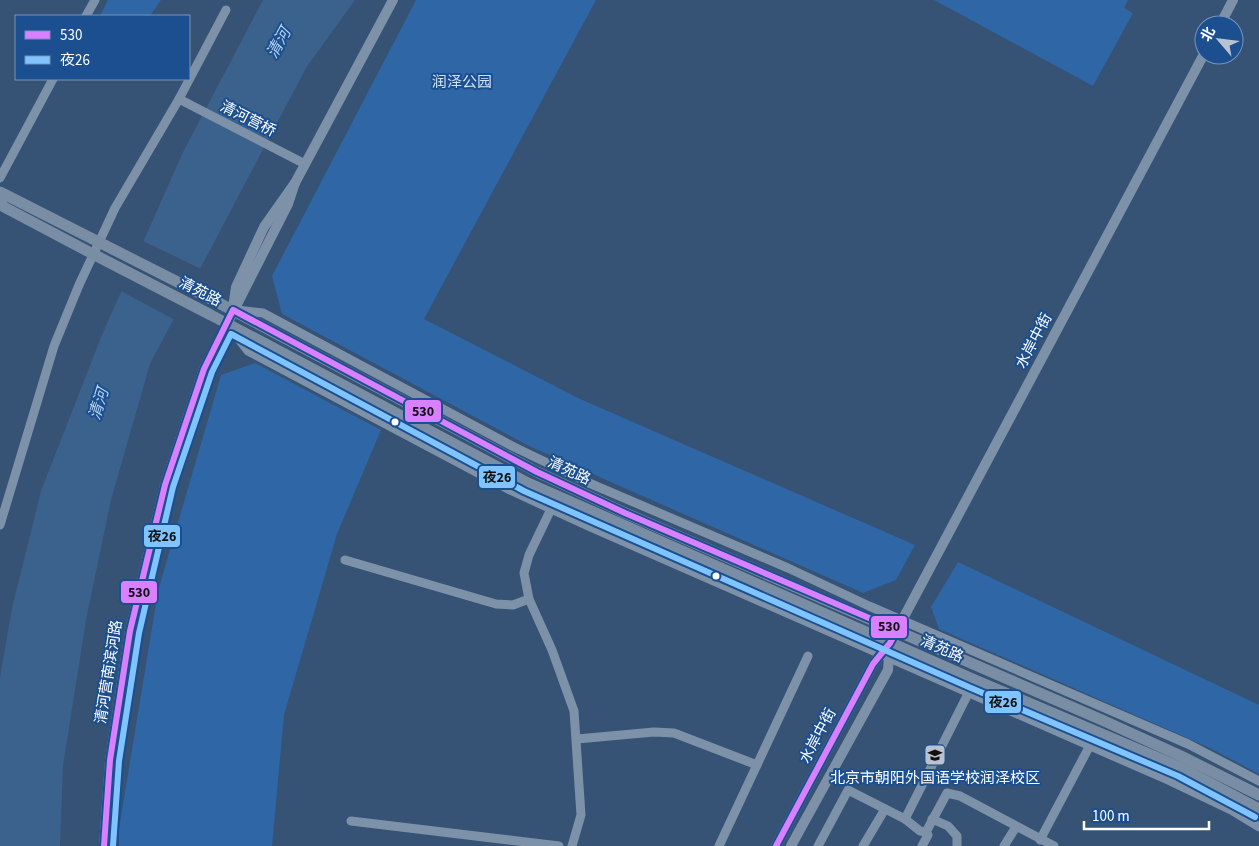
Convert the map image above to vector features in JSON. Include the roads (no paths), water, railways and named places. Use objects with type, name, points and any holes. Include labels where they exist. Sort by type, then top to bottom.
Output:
[{"type":"main road","name":"清苑路","points":[[0,192],[233,310],[537,472],[625,513],[900,625],[1181,756],[1259,795]]},
{"type":"main road","name":"清苑路","points":[[0,201],[4,207],[226,322],[528,483],[890,643],[1182,768],[1259,809]]},
{"type":"street","points":[[87,15],[95,0]]},
{"type":"street","name":"清苑路","points":[[233,310],[246,291],[288,204],[295,183],[393,0]]},
{"type":"street","points":[[1225,15],[1233,0]]},
{"type":"street","points":[[190,78],[226,10]]},
{"type":"street","name":"水岸中街","points":[[791,846],[888,670],[885,656],[890,643],[1198,65]]},
{"type":"street","points":[[0,178],[52,80]]},
{"type":"street","points":[[0,525],[54,346],[79,285],[134,174],[189,80]]},
{"type":"street","name":"清河营桥","points":[[179,99],[305,164]]},
{"type":"street","name":"清河营南滨河路","points":[[104,846],[110,760],[130,631],[165,485],[204,368],[233,310]]},
{"type":"street","points":[[226,322],[248,351],[510,490],[1090,745],[1206,798],[1259,827]]},
{"type":"street","points":[[551,509],[529,555],[524,573],[529,598],[552,650],[574,711],[581,815],[572,846]]},
{"type":"street","points":[[345,560],[496,604],[513,605],[529,598]]},
{"type":"street","points":[[900,625],[1188,744],[1259,781]]},
{"type":"street","points":[[719,846],[808,656]]},
{"type":"street","name":"水岸中街","points":[[776,846],[873,664],[885,656]]},
{"type":"street","points":[[904,819],[975,680]]},
{"type":"street","points":[[577,739],[654,732],[674,733],[757,765]]},
{"type":"street","points":[[1040,840],[1097,732]]},
{"type":"street","points":[[818,846],[848,790],[904,819],[920,831],[926,832]]},
{"type":"street","points":[[922,846],[928,836],[926,832],[932,818],[947,793],[960,796],[1054,846]]},
{"type":"street","points":[[863,846],[885,809]]},
{"type":"street","points":[[932,818],[948,826],[957,836],[957,846]]},
{"type":"street","points":[[351,821],[560,846]]},
{"type":"street","points":[[1004,846],[1016,827]]},
{"type":"water","name":"清河","points":[[263,0],[355,0],[306,68],[150,364],[111,500],[86,620],[63,766],[60,846],[0,846],[0,677],[12,608],[41,491],[101,337],[183,152]]},
{"type":"place","name":"北京市朝阳外国语学校润泽校区","points":[[935,755]]},
{"type":"park label","name":"润泽公园","points":[[462,82]]}]
